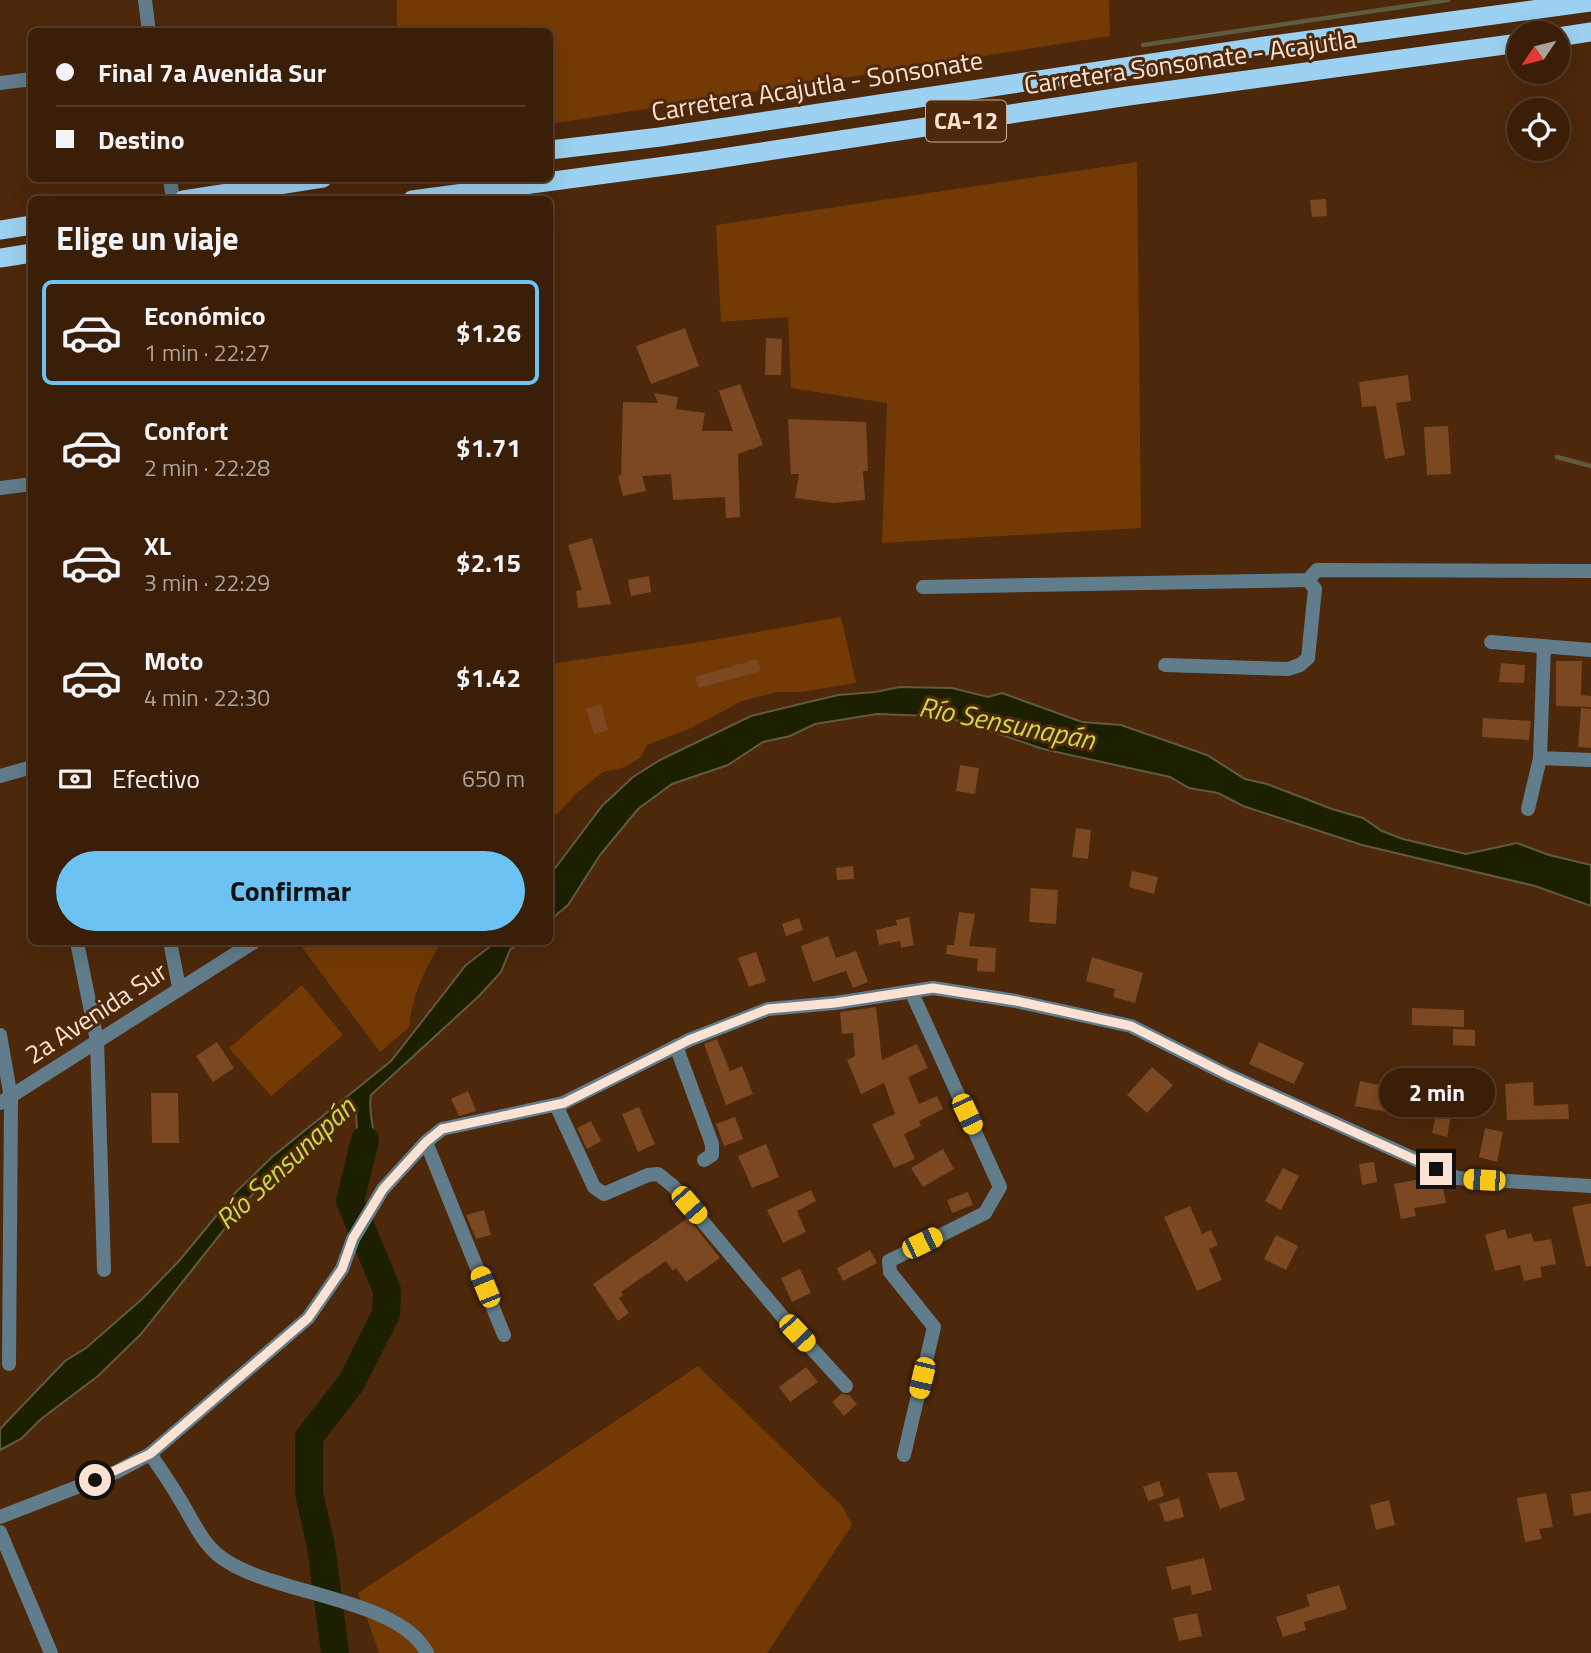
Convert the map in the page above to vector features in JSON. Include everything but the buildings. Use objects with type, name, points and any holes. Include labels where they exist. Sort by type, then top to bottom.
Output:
[{"type":"highway","name":"Carretera Acajutla - Sonsonate","points":[[553,150],[660,137],[1197,55],[1591,2]]},
{"type":"highway","points":[[1570,35],[1591,32]]},
{"type":"highway","name":"Carretera Sonsonate - Acajutla","points":[[553,181],[1128,96],[1507,45]]},
{"type":"highway","points":[[208,196],[298,182]]},
{"type":"highway","name":"Carretera Sonsonate - Acajutla","points":[[442,196],[546,182]]},
{"type":"highway","points":[[0,230],[28,226]]},
{"type":"highway","points":[[0,258],[28,254]]},
{"type":"street","points":[[145,0],[148,28]]},
{"type":"street","points":[[0,83],[28,80]]},
{"type":"street","points":[[0,488],[28,484]]},
{"type":"street","points":[[923,587],[1308,580],[1317,570],[1591,571]]},
{"type":"street","points":[[1165,665],[1288,668],[1300,665],[1308,658],[1314,603],[1315,589],[1308,580]]},
{"type":"street","points":[[1491,642],[1591,650]]},
{"type":"street","points":[[1528,809],[1540,758],[1544,646]]},
{"type":"street","points":[[1540,758],[1591,760]]},
{"type":"street","points":[[0,776],[28,768]]},
{"type":"street","points":[[78,945],[97,1041],[104,1270]]},
{"type":"street","points":[[171,945],[178,987]]},
{"type":"street","name":"2a Avenida Sur","points":[[5,1100],[178,987],[249,945]]},
{"type":"street","points":[[0,1517],[116,1472],[150,1454],[308,1318],[342,1269],[353,1238],[383,1189],[426,1142],[442,1129],[556,1105],[676,1046],[768,1009],[933,988],[1004,999],[1131,1026],[1242,1081],[1457,1178],[1591,1186]]},
{"type":"street","points":[[904,1455],[933,1328],[890,1272],[889,1261],[985,1213],[1000,1187],[911,991]]},
{"type":"street","points":[[0,1035],[5,1100],[9,1364]]},
{"type":"street","points":[[676,1046],[712,1144],[712,1155],[704,1160]]},
{"type":"street","points":[[556,1105],[594,1187],[604,1194],[648,1175],[658,1174],[673,1186],[781,1315],[846,1386]]},
{"type":"street","points":[[426,1142],[504,1335]]},
{"type":"street","points":[[150,1454],[195,1525],[218,1555],[236,1567],[344,1602],[407,1628],[427,1653]]},
{"type":"street","points":[[0,1532],[51,1653]]},
{"type":"shaded area","points":[[397,0],[1109,0],[1110,36],[553,124],[553,28],[397,28]]},
{"type":"shaded area","points":[[1137,162],[1141,528],[882,543],[887,403],[791,388],[788,317],[721,322],[716,225]]},
{"type":"shaded area","points":[[841,617],[856,683],[801,692],[777,692],[742,701],[691,728],[647,745],[640,758],[625,767],[603,772],[579,791],[553,818],[553,664],[707,641]]},
{"type":"shaded area","points":[[300,945],[440,945],[420,982],[409,1027],[380,1052]]},
{"type":"shaded area","points":[[302,985],[343,1035],[271,1096],[229,1048]]},
{"type":"shaded area","points":[[698,1366],[843,1507],[852,1525],[767,1653],[379,1653],[358,1593]]},
{"type":"water","name":"Río Sensunapán","points":[[900,687],[952,688],[988,697],[1002,693],[1082,722],[1121,725],[1207,755],[1245,779],[1267,784],[1363,818],[1382,831],[1403,839],[1466,854],[1517,843],[1549,855],[1591,865],[1591,906],[1535,886],[1362,845],[1243,806],[1218,793],[1189,788],[1170,777],[1043,749],[961,721],[931,716],[877,714],[815,724],[790,736],[763,742],[728,765],[672,784],[638,809],[600,855],[568,905],[553,918],[553,871],[602,806],[633,777],[660,760],[751,716],[838,695]]},
{"type":"water","name":"Río Sensunapán","points":[[492,945],[517,945],[510,950],[501,972],[479,996],[371,1095],[373,1152],[356,1176],[354,1106],[309,1141],[250,1197],[141,1334],[98,1376],[41,1419],[21,1439],[0,1450],[0,1429],[65,1361],[86,1348],[142,1299],[179,1261],[236,1192],[272,1157],[391,1061],[466,965]]},
{"type":"waterway","points":[[1143,45],[1448,0]]},
{"type":"waterway","points":[[1557,457],[1591,466]]},
{"type":"waterway","points":[[335,1653],[321,1546],[309,1493],[309,1437],[351,1383],[386,1314],[387,1290],[350,1201],[365,1140]]},
{"type":"route","points":[[95,1480],[150,1454],[308,1318],[342,1269],[357,1230],[383,1189],[426,1142],[442,1129],[564,1103],[689,1040],[768,1009],[835,1003],[933,988],[1016,1001],[1131,1026],[1230,1076],[1436,1169]]}]
